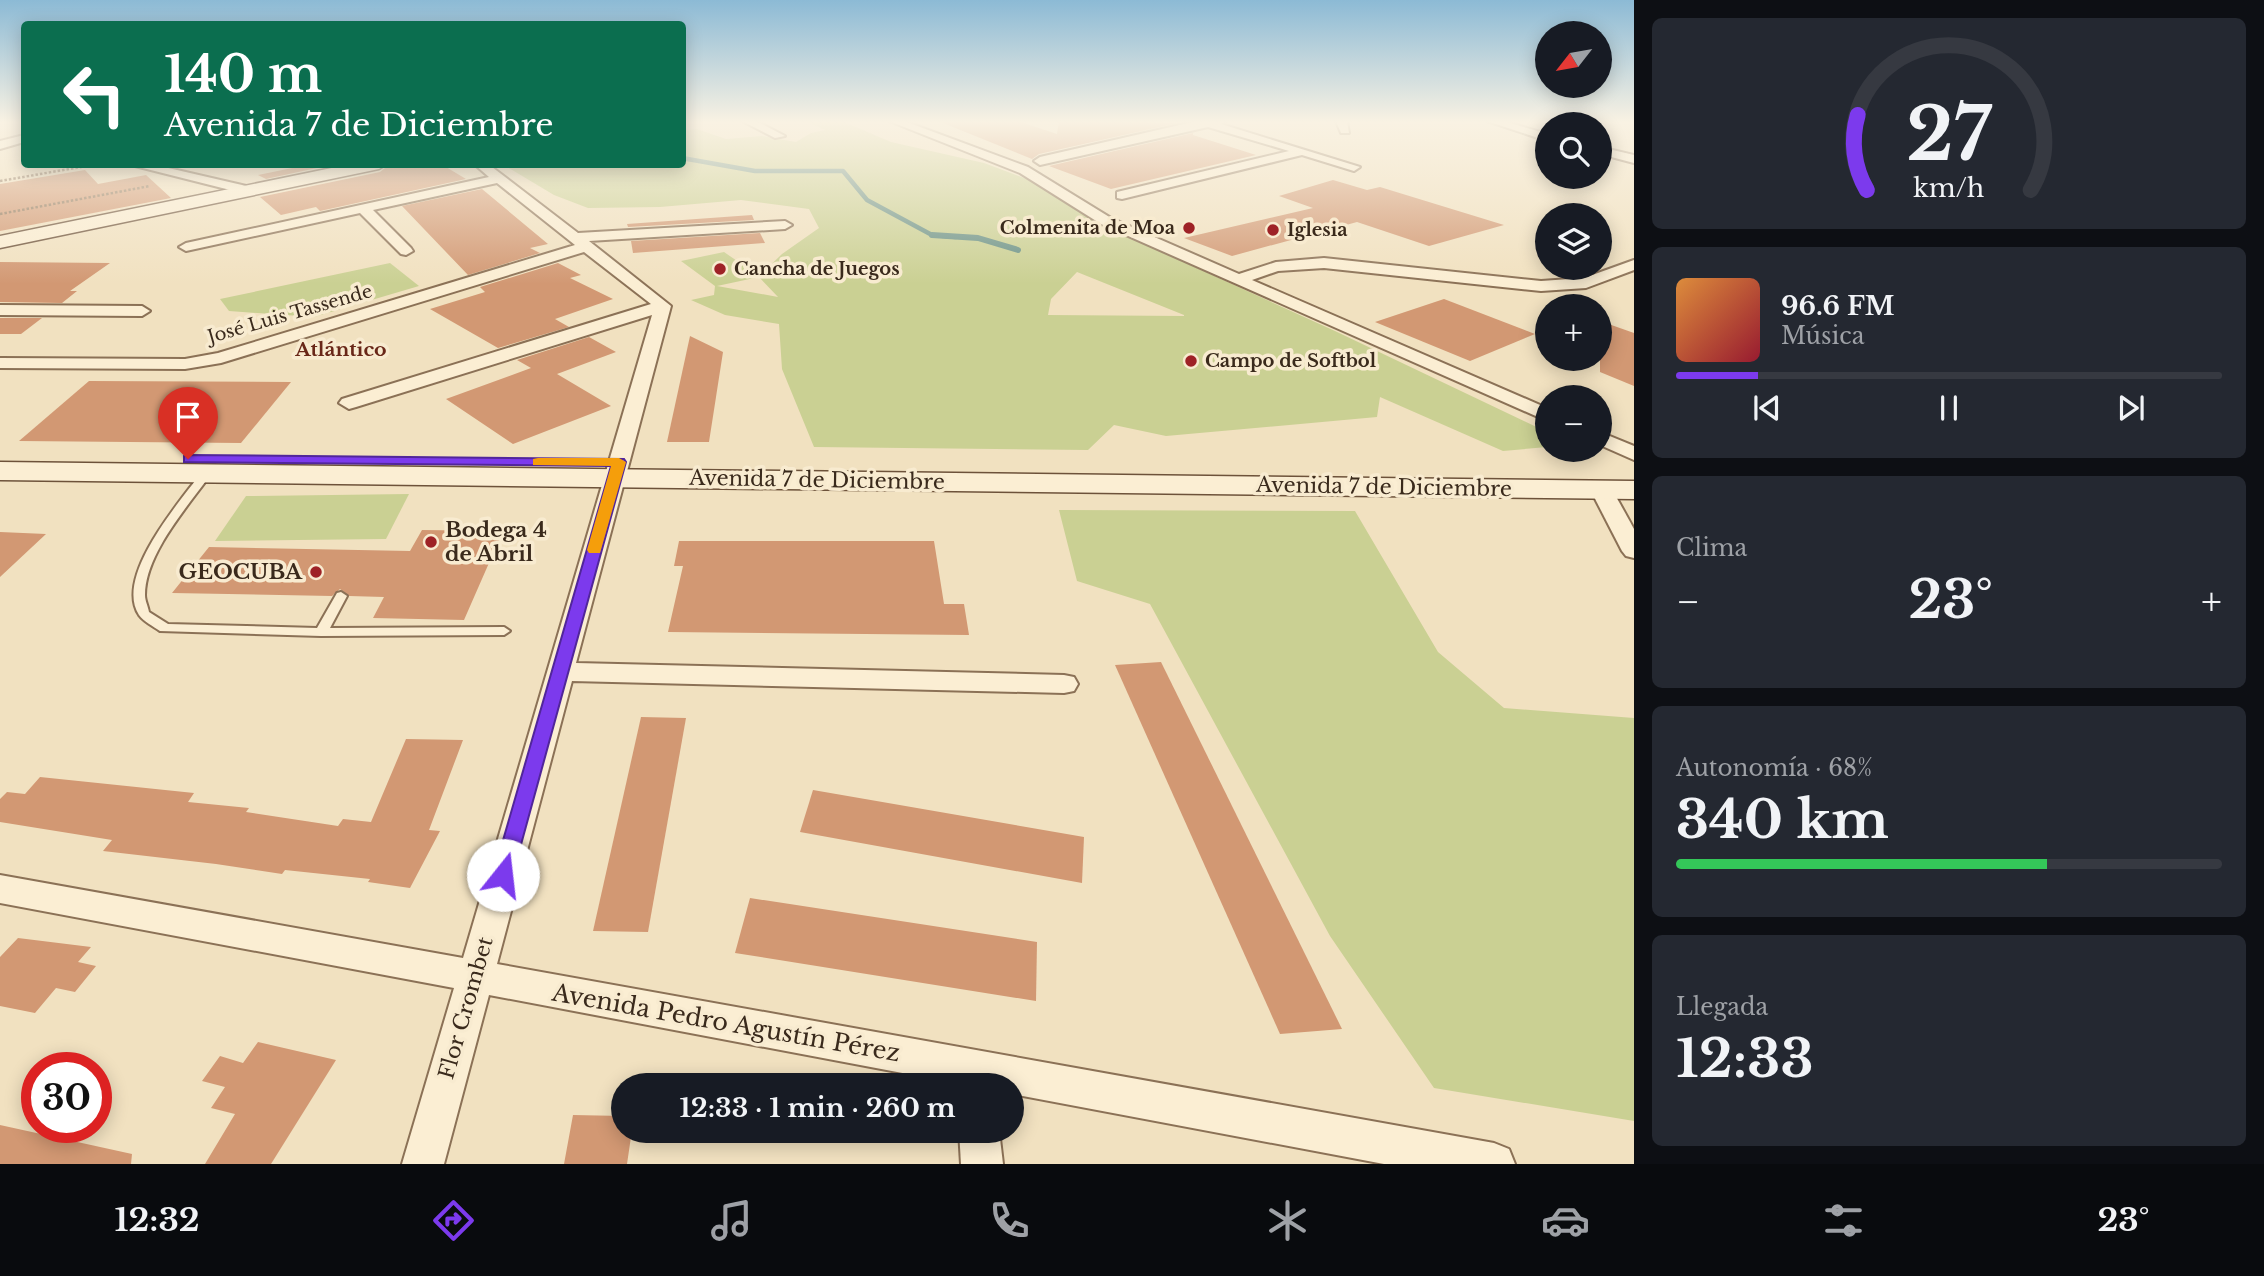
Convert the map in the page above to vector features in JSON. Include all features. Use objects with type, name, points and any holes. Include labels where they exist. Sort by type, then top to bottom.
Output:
[{"type":"main road","points":[[0,242],[325,175]]},
{"type":"main road","name":"Avenida 7 de Diciembre","points":[[0,457],[1634,489]]},
{"type":"main road","name":"Avenida 7 de Diciembre","points":[[0,471],[206,474],[617,470],[1634,471]]},
{"type":"street","points":[[181,175],[250,191]]},
{"type":"street","points":[[186,247],[363,208],[477,175]]},
{"type":"street","points":[[493,175],[663,306]]},
{"type":"street","points":[[1033,175],[1106,221],[1535,410]]},
{"type":"street","points":[[1122,195],[1204,175]]},
{"type":"street","points":[[363,208],[406,251]]},
{"type":"street","name":"José Luis Tassende","points":[[0,363],[186,364],[221,358],[578,243],[785,225]]},
{"type":"street","points":[[1238,279],[1276,267],[1324,263],[1541,286],[1586,283],[1634,265]]},
{"type":"street","points":[[349,403],[663,306]]},
{"type":"street","name":"Flor Crombet","points":[[423,1164],[663,306]]},
{"type":"street","points":[[0,310],[142,311]]},
{"type":"street","points":[[1612,444],[1634,454]]},
{"type":"street","points":[[1601,489],[1634,551]]},
{"type":"street","points":[[561,672],[1064,684]]},
{"type":"street","name":"Avenida Pedro Agustín Pérez","points":[[0,889],[475,976],[958,1073]]},
{"type":"street","name":"Avenida Pedro Agustín Pérez","points":[[1024,1085],[1494,1164]]},
{"type":"street","points":[[980,1143],[982,1164]]},
{"type":"lane","points":[[206,474],[152,550],[137,596],[144,614],[165,628],[321,632],[504,631]]},
{"type":"lane","points":[[321,632],[341,596]]},
{"type":"path","points":[[0,181],[33,175]]},
{"type":"path","points":[[0,214],[192,178]]},
{"type":"green space","points":[[521,175],[1017,175],[1098,223],[1535,426],[1535,448],[1503,451],[1380,397],[1377,417],[1166,436],[1114,425],[1088,450],[814,447],[782,369],[779,324],[725,315],[691,300],[714,295],[715,286],[681,261],[724,252],[759,276],[782,254],[819,228],[809,209],[741,200],[660,207],[588,208],[554,195]],"holes":[[[1077,272],[1184,316],[1048,315],[1051,299]],[[759,277],[778,297],[717,286]]]},
{"type":"green space","points":[[390,263],[419,286],[314,317],[229,311],[220,299]]},
{"type":"green space","points":[[409,494],[386,539],[215,541],[246,496]]},
{"type":"green space","points":[[1059,510],[1355,511],[1438,652],[1504,708],[1634,718],[1634,1121],[1434,1088],[1330,936],[1150,604],[1077,581]]},
{"type":"building","points":[[53,175],[90,175],[98,184],[146,175],[171,198],[0,231],[0,184]]},
{"type":"building","points":[[259,175],[283,175],[266,179]]},
{"type":"building","points":[[364,175],[460,175],[466,179],[320,211],[316,207],[281,215],[260,197]]},
{"type":"building","points":[[1074,175],[1169,175],[1111,189]]},
{"type":"building","points":[[1333,180],[1367,190],[1380,187],[1504,225],[1429,246],[1357,222],[1232,256],[1184,238],[1313,208],[1279,196]]},
{"type":"building","points":[[482,189],[548,244],[530,248],[540,253],[468,275],[402,206]]},
{"type":"building","points":[[752,215],[754,220],[628,227],[627,224]]},
{"type":"building","points":[[760,233],[765,243],[633,253],[631,241]]},
{"type":"building","points":[[0,262],[110,263],[70,291],[77,291],[62,303],[0,302]]},
{"type":"building","points":[[558,263],[581,275],[570,278],[613,299],[555,319],[569,327],[498,348],[430,309],[485,292],[480,287]]},
{"type":"building","points":[[1444,299],[1535,334],[1470,361],[1375,322]]},
{"type":"building","points":[[0,318],[42,318],[21,334],[0,334]]},
{"type":"building","points":[[1612,325],[1634,333],[1634,386],[1600,372],[1612,371]]},
{"type":"building","points":[[690,336],[723,352],[709,442],[667,442]]},
{"type":"building","points":[[589,337],[616,352],[557,374],[611,406],[513,444],[446,399],[531,368],[517,360]]},
{"type":"building","points":[[89,381],[291,382],[241,443],[19,441]]},
{"type":"building","points":[[422,530],[503,531],[464,620],[373,618],[384,597],[349,596],[340,589],[332,596],[172,593],[209,547],[410,551]]},
{"type":"building","points":[[0,532],[46,534],[0,577]]},
{"type":"building","points":[[679,541],[934,541],[944,604],[964,604],[969,635],[668,632],[683,566],[674,566]]},
{"type":"building","points":[[1161,662],[1342,1029],[1280,1034],[1115,665]]},
{"type":"building","points":[[641,717],[686,718],[648,932],[593,931]]},
{"type":"building","points":[[406,739],[463,740],[429,830],[440,831],[410,888],[368,882],[370,879],[285,870],[282,874],[103,851],[112,840],[0,822],[0,799],[7,792],[25,794],[40,777],[194,793],[188,802],[249,808],[246,812],[338,826],[343,819],[371,822]]},
{"type":"building","points":[[813,790],[1084,837],[1082,883],[800,832]]},
{"type":"building","points":[[750,898],[1037,942],[1036,1001],[735,953]]},
{"type":"building","points":[[18,938],[91,947],[78,962],[96,966],[75,992],[56,988],[35,1013],[0,1006],[0,957]]},
{"type":"building","points":[[258,1042],[336,1060],[271,1164],[205,1164],[235,1114],[211,1108],[225,1087],[202,1081],[220,1056],[243,1063]]},
{"type":"building","points":[[573,1115],[611,1116],[611,1143],[630,1143],[627,1164],[564,1164]]},
{"type":"building","points":[[0,1125],[21,1130],[21,1143],[82,1143],[132,1154],[131,1164],[0,1164]]},
{"type":"waterway","points":[[847,175],[867,200],[932,235]]},
{"type":"waterway","points":[[932,235],[978,238],[1018,250]]},
{"type":"waterway","points":[[932,235],[956,237]]},
{"type":"slow traffic","points":[[538,462],[619,462],[595,550]]},
{"type":"place","name":"Colmenita de Moa","points":[[1189,228]]},
{"type":"place","name":"Iglesia","points":[[1273,230]]},
{"type":"place","name":"Cancha de Juegos","points":[[720,269]]},
{"type":"place","name":"Campo de Softbol","points":[[1191,361]]},
{"type":"place","name":"Bodega 4 de Abril","points":[[431,542]]},
{"type":"place","name":"GEOCUBA","points":[[316,572]]},
{"type":"district","name":"Atlántico","points":[[341,349]]},
{"type":"route","points":[[188,459],[619,462],[503,875]]}]
